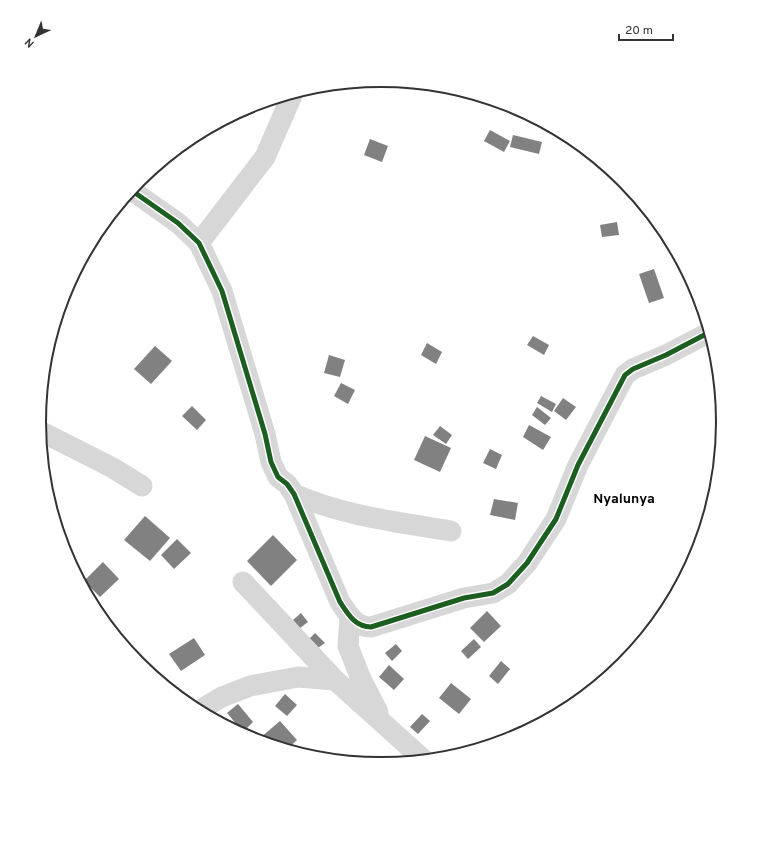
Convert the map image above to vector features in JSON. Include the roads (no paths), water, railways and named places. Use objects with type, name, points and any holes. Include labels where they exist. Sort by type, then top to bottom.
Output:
[{"type":"street","points":[[199,243],[265,157],[289,100]]},
{"type":"street","points":[[136,194],[178,223],[199,243],[222,291],[265,434],[271,462],[278,477],[287,484],[294,494],[340,602],[350,617],[364,627],[371,627],[464,598],[493,592],[508,584],[527,563],[556,519],[578,465],[625,375],[633,369],[666,356],[705,334]]},
{"type":"street","points":[[47,434],[114,468],[142,486]]},
{"type":"street","points":[[294,494],[313,502],[359,515],[451,531]]},
{"type":"street","points":[[243,582],[335,680],[419,756]]},
{"type":"street","points":[[350,617],[348,646],[361,679],[384,725]]},
{"type":"street","points":[[205,707],[222,697],[250,686],[298,677],[335,680]]},
{"type":"district","name":"Nyalunya","points":[[624,499]]}]
